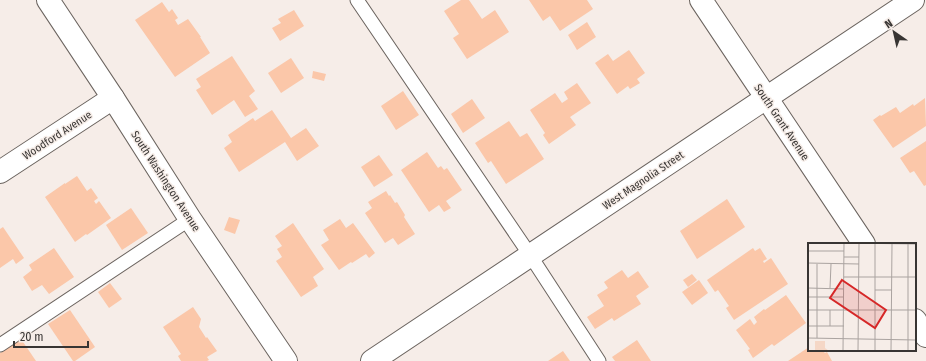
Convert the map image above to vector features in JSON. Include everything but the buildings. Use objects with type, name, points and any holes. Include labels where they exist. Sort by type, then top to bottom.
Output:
[{"type":"street","name":"South Washington Avenue","points":[[48,0],[113,98],[190,220],[286,361]]},
{"type":"street","name":"South Grant Avenue","points":[[701,0],[863,243]]},
{"type":"street","name":"West Magnolia Street","points":[[372,361],[913,0]]},
{"type":"street","name":"Woodford Avenue","points":[[0,172],[113,98]]},
{"type":"street","points":[[916,321],[926,336]]},
{"type":"lane","points":[[357,0],[530,255],[599,361]]},
{"type":"lane","points":[[0,345],[190,220]]}]
